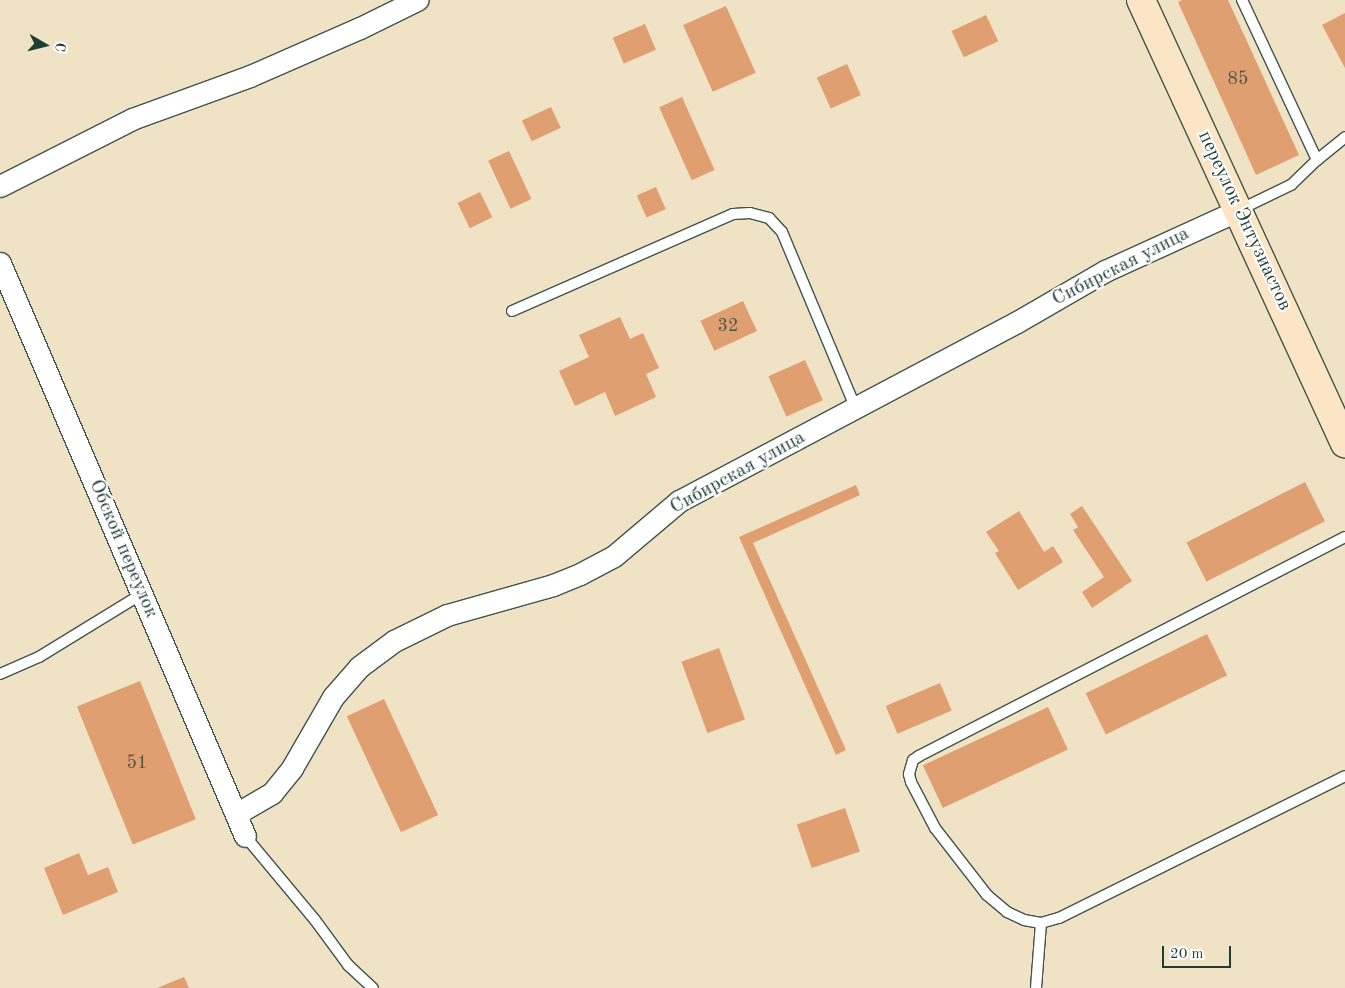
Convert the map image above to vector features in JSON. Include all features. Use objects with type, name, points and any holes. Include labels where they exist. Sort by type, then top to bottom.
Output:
[{"type":"main road","name":"переулок Энтузиастов","points":[[1146,4],[1345,443]]},
{"type":"street","points":[[0,186],[132,119],[250,76],[360,28],[417,0]]},
{"type":"street","name":"Сибирская улица","points":[[236,814],[272,793],[292,768],[333,697],[359,667],[394,642],[447,615],[553,585],[580,574],[614,556],[679,501],[856,409],[1017,322],[1105,270],[1239,210]]},
{"type":"street","name":"Обской переулок","points":[[0,262],[245,836]]},
{"type":"lane","points":[[1242,0],[1317,160]]},
{"type":"lane","points":[[1239,210],[1291,185],[1345,137]]},
{"type":"lane","points":[[512,311],[734,214],[750,213],[769,218],[782,232],[856,409]]},
{"type":"lane","points":[[1345,538],[913,760],[910,774],[911,782],[934,828],[987,894],[1007,912],[1024,920],[1041,923],[1059,918],[1345,776]]},
{"type":"lane","points":[[0,674],[39,657],[142,594]]},
{"type":"lane","points":[[245,836],[315,920],[348,965],[373,988]]},
{"type":"lane","points":[[1036,988],[1041,923]]},
{"type":"building","points":[[1182,0],[1228,0],[1299,155],[1256,175],[1178,2]]},
{"type":"building","points":[[726,6],[756,73],[713,92],[683,25]]},
{"type":"building","points":[[1345,13],[1345,68],[1322,25]]},
{"type":"building","points":[[986,15],[998,41],[964,57],[952,31]]},
{"type":"building","points":[[645,24],[656,50],[624,63],[613,38]]},
{"type":"building","points":[[847,64],[861,95],[831,108],[817,77]]},
{"type":"building","points":[[682,97],[715,170],[692,180],[659,107]]},
{"type":"building","points":[[551,107],[561,128],[532,141],[522,121]]},
{"type":"building","points":[[509,151],[531,199],[511,209],[488,161]]},
{"type":"building","points":[[656,187],[666,209],[647,217],[637,196]]},
{"type":"building","points":[[480,192],[492,217],[470,228],[458,203]]},
{"type":"building","points":[[743,301],[757,331],[714,351],[700,321]]},
{"type":"building","points":[[620,317],[630,339],[643,333],[659,368],[646,374],[656,397],[615,416],[605,392],[575,406],[559,371],[589,357],[579,335]]},
{"type":"building","points":[[805,360],[823,400],[786,416],[768,376]]},
{"type":"building","points":[[1305,482],[1325,521],[1206,582],[1186,542]]},
{"type":"building","points":[[856,485],[860,495],[753,543],[846,750],[836,755],[739,537]]},
{"type":"building","points":[[1082,506],[1132,581],[1092,608],[1082,592],[1104,577],[1073,530],[1078,527],[1070,514]]},
{"type":"building","points":[[1019,511],[1044,552],[1053,546],[1063,562],[1018,590],[995,553],[999,551],[986,532]]},
{"type":"building","points":[[1207,634],[1227,675],[1106,735],[1086,693]]},
{"type":"building","points":[[719,648],[745,719],[707,733],[681,662]]},
{"type":"building","points":[[140,681],[196,819],[133,845],[77,706]]},
{"type":"building","points":[[940,683],[952,711],[897,734],[886,706]]},
{"type":"building","points":[[384,699],[438,815],[401,832],[347,716]]},
{"type":"building","points":[[1048,707],[1068,750],[943,808],[923,765]]},
{"type":"building","points":[[845,808],[860,851],[812,868],[797,825]]},
{"type":"building","points":[[79,853],[88,875],[108,867],[118,892],[63,915],[44,868]]},
{"type":"building","points":[[184,977],[189,988],[157,988]]}]
